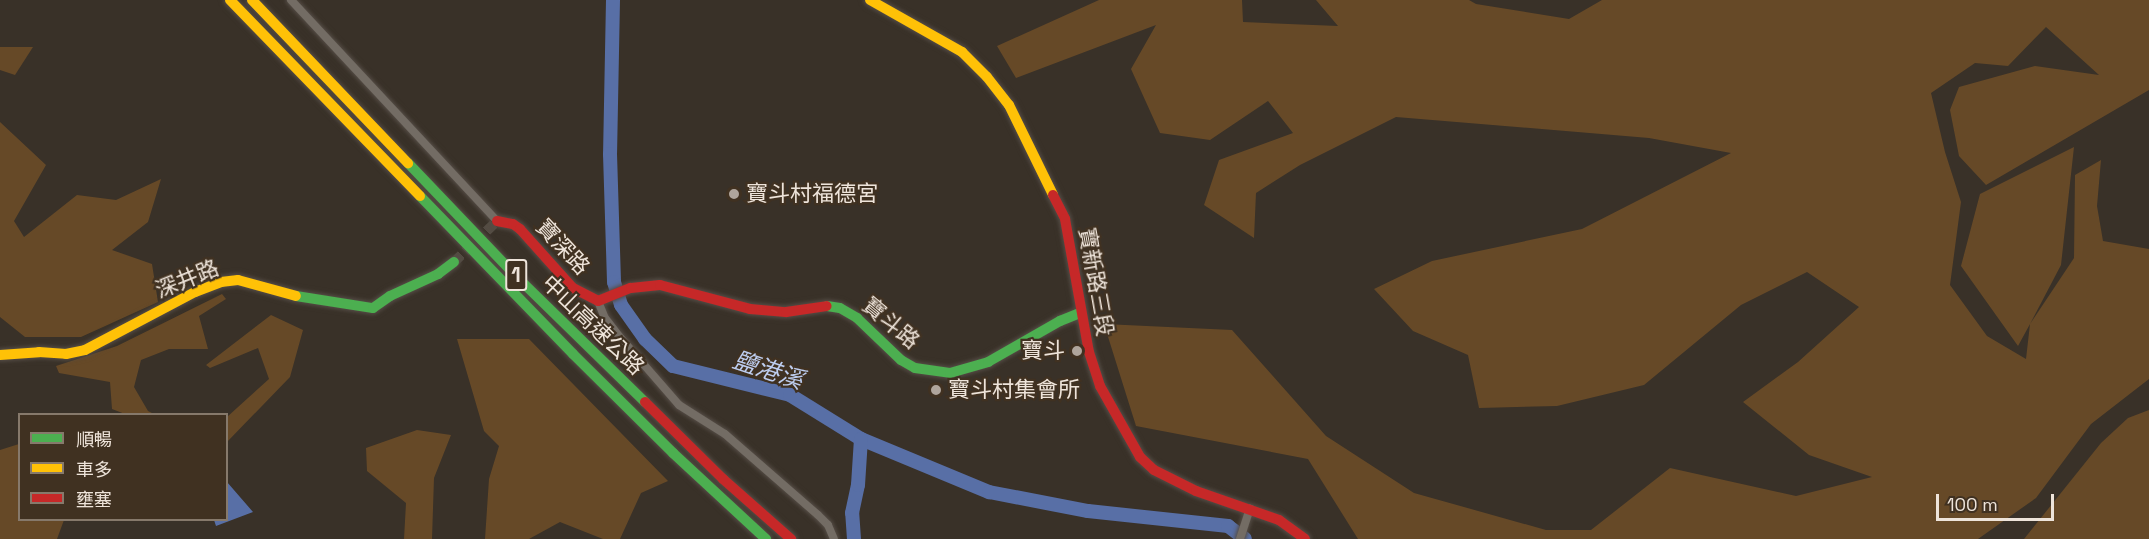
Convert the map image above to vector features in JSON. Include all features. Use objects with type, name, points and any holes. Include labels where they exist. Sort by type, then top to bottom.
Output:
[{"type":"main road","name":"中山高速公路","points":[[230,0],[573,354],[673,453],[766,539]]},
{"type":"main road","name":"中山高速公路","points":[[252,0],[529,288],[723,479],[791,539]]},
{"type":"main road","name":"寶新路三段","points":[[870,0],[955,47],[987,77],[1009,105],[1065,219],[1080,313],[1100,386],[1140,457],[1154,470],[1196,491],[1280,520],[1305,539]]},
{"type":"main road","name":"寶深路","points":[[497,222],[513,224],[520,229],[573,288],[598,301]]},
{"type":"main road","name":"深井路","points":[[0,356],[39,352],[66,354],[85,350],[195,292],[221,282],[238,280],[296,296],[373,308],[390,296],[438,274],[454,262]]},
{"type":"main road","name":"寶斗路","points":[[598,301],[631,288],[660,285],[750,309],[786,312],[823,305],[840,308],[857,318],[901,360],[915,368],[939,373],[961,371],[988,362],[1060,321],[1080,313]]},
{"type":"street","name":"寶深路","points":[[291,0],[497,222]]},
{"type":"street","name":"寶深路","points":[[598,301],[605,318],[619,336],[679,405],[725,434],[818,515],[828,525],[834,539]]},
{"type":"street","points":[[1240,539],[1250,508]]},
{"type":"shaded area","points":[[1099,0],[1242,0],[1243,22],[1338,26],[1316,0],[1469,0],[1476,4],[1569,19],[1602,0],[2149,0],[2149,90],[1986,185],[1959,156],[1950,110],[1959,87],[2035,66],[2099,75],[2046,27],[2008,66],[1975,63],[1931,93],[1945,152],[1961,202],[1950,285],[1987,336],[2026,359],[2030,324],[2074,258],[2075,175],[2101,160],[2097,206],[2103,241],[2149,249],[2149,379],[2091,424],[2036,498],[1978,539],[1358,539],[1308,459],[1136,426],[1104,324],[1232,330],[1326,436],[1414,493],[1546,530],[1591,530],[1670,468],[1796,496],[1872,477],[1809,455],[1743,402],[1798,362],[1859,307],[1807,272],[1741,305],[1644,385],[1557,406],[1479,408],[1468,355],[1413,331],[1374,289],[1432,261],[1582,229],[1731,153],[1649,138],[1396,117],[1300,165],[1256,193],[1254,238],[1204,205],[1219,160],[1293,133],[1268,101],[1210,140],[1160,133],[1131,69],[1156,25],[1016,78],[997,46]]},
{"type":"shaded area","points":[[0,47],[33,47],[15,75],[0,70]]},
{"type":"shaded area","points":[[0,122],[46,165],[14,221],[24,237],[77,195],[116,200],[161,179],[148,222],[112,250],[152,264],[158,302],[81,337],[25,337],[0,317]]},
{"type":"shaded area","points":[[2074,147],[2061,265],[2018,346],[1961,266],[1980,194]]},
{"type":"shaded area","points":[[222,294],[226,299],[199,316],[208,349],[169,349],[141,360],[134,387],[148,411],[152,413],[122,413],[112,409],[110,382],[59,373],[56,366],[117,346]]},
{"type":"shaded area","points":[[271,315],[303,330],[290,377],[228,441],[228,416],[269,379],[258,348],[210,368],[206,365]]},
{"type":"shaded area","points":[[457,339],[529,339],[668,481],[641,493],[620,539],[603,539],[560,522],[529,539],[485,539],[489,479],[499,446],[484,431]]},
{"type":"shaded area","points":[[2149,410],[2149,539],[2024,539],[2101,443],[2128,418]]},
{"type":"shaded area","points":[[417,430],[451,435],[434,478],[432,539],[404,539],[406,503],[367,471],[366,448]]},
{"type":"shaded area","points":[[18,444],[18,521],[64,521],[57,539],[0,539],[0,450]]},
{"type":"water","points":[[228,483],[253,512],[216,526],[214,521],[228,521]]},
{"type":"waterway","name":"鹽港溪","points":[[613,0],[610,154],[614,282],[621,305],[645,339],[673,366],[790,395],[861,439],[989,492],[1088,511],[1228,526],[1245,539]]},
{"type":"waterway","points":[[854,539],[852,513],[858,485],[861,439]]},
{"type":"tunnel","points":[[454,262],[497,221]]},
{"type":"traffic: fast","points":[[408,163],[520,280],[645,402]]},
{"type":"traffic: fast","points":[[420,196],[573,354],[673,453],[766,539]]},
{"type":"traffic: fast","points":[[296,296],[373,308],[390,296],[438,274],[454,262]]},
{"type":"traffic: fast","points":[[827,306],[840,308],[857,318],[901,360],[915,368],[950,373],[988,362],[1060,321],[1080,313]]},
{"type":"traffic: slow","points":[[230,0],[420,196]]},
{"type":"traffic: slow","points":[[252,0],[408,163]]},
{"type":"traffic: slow","points":[[870,0],[962,52],[987,77],[1009,105],[1053,195]]},
{"type":"traffic: slow","points":[[0,355],[39,352],[66,354],[85,350],[195,292],[221,282],[238,280],[296,296]]},
{"type":"traffic: jam","points":[[1053,195],[1065,219],[1089,352],[1100,386],[1140,457],[1154,470],[1196,491],[1279,520],[1305,539]]},
{"type":"traffic: jam","points":[[497,221],[513,224],[520,229],[573,288],[598,301],[631,288],[660,285],[750,309],[786,312],[827,306]]},
{"type":"traffic: jam","points":[[645,402],[723,479],[791,539]]},
{"type":"place","name":"寶斗村福德宮","points":[[734,194]]},
{"type":"place","name":"寶斗","points":[[1077,351]]},
{"type":"place","name":"寶斗村集會所","points":[[936,390]]}]
